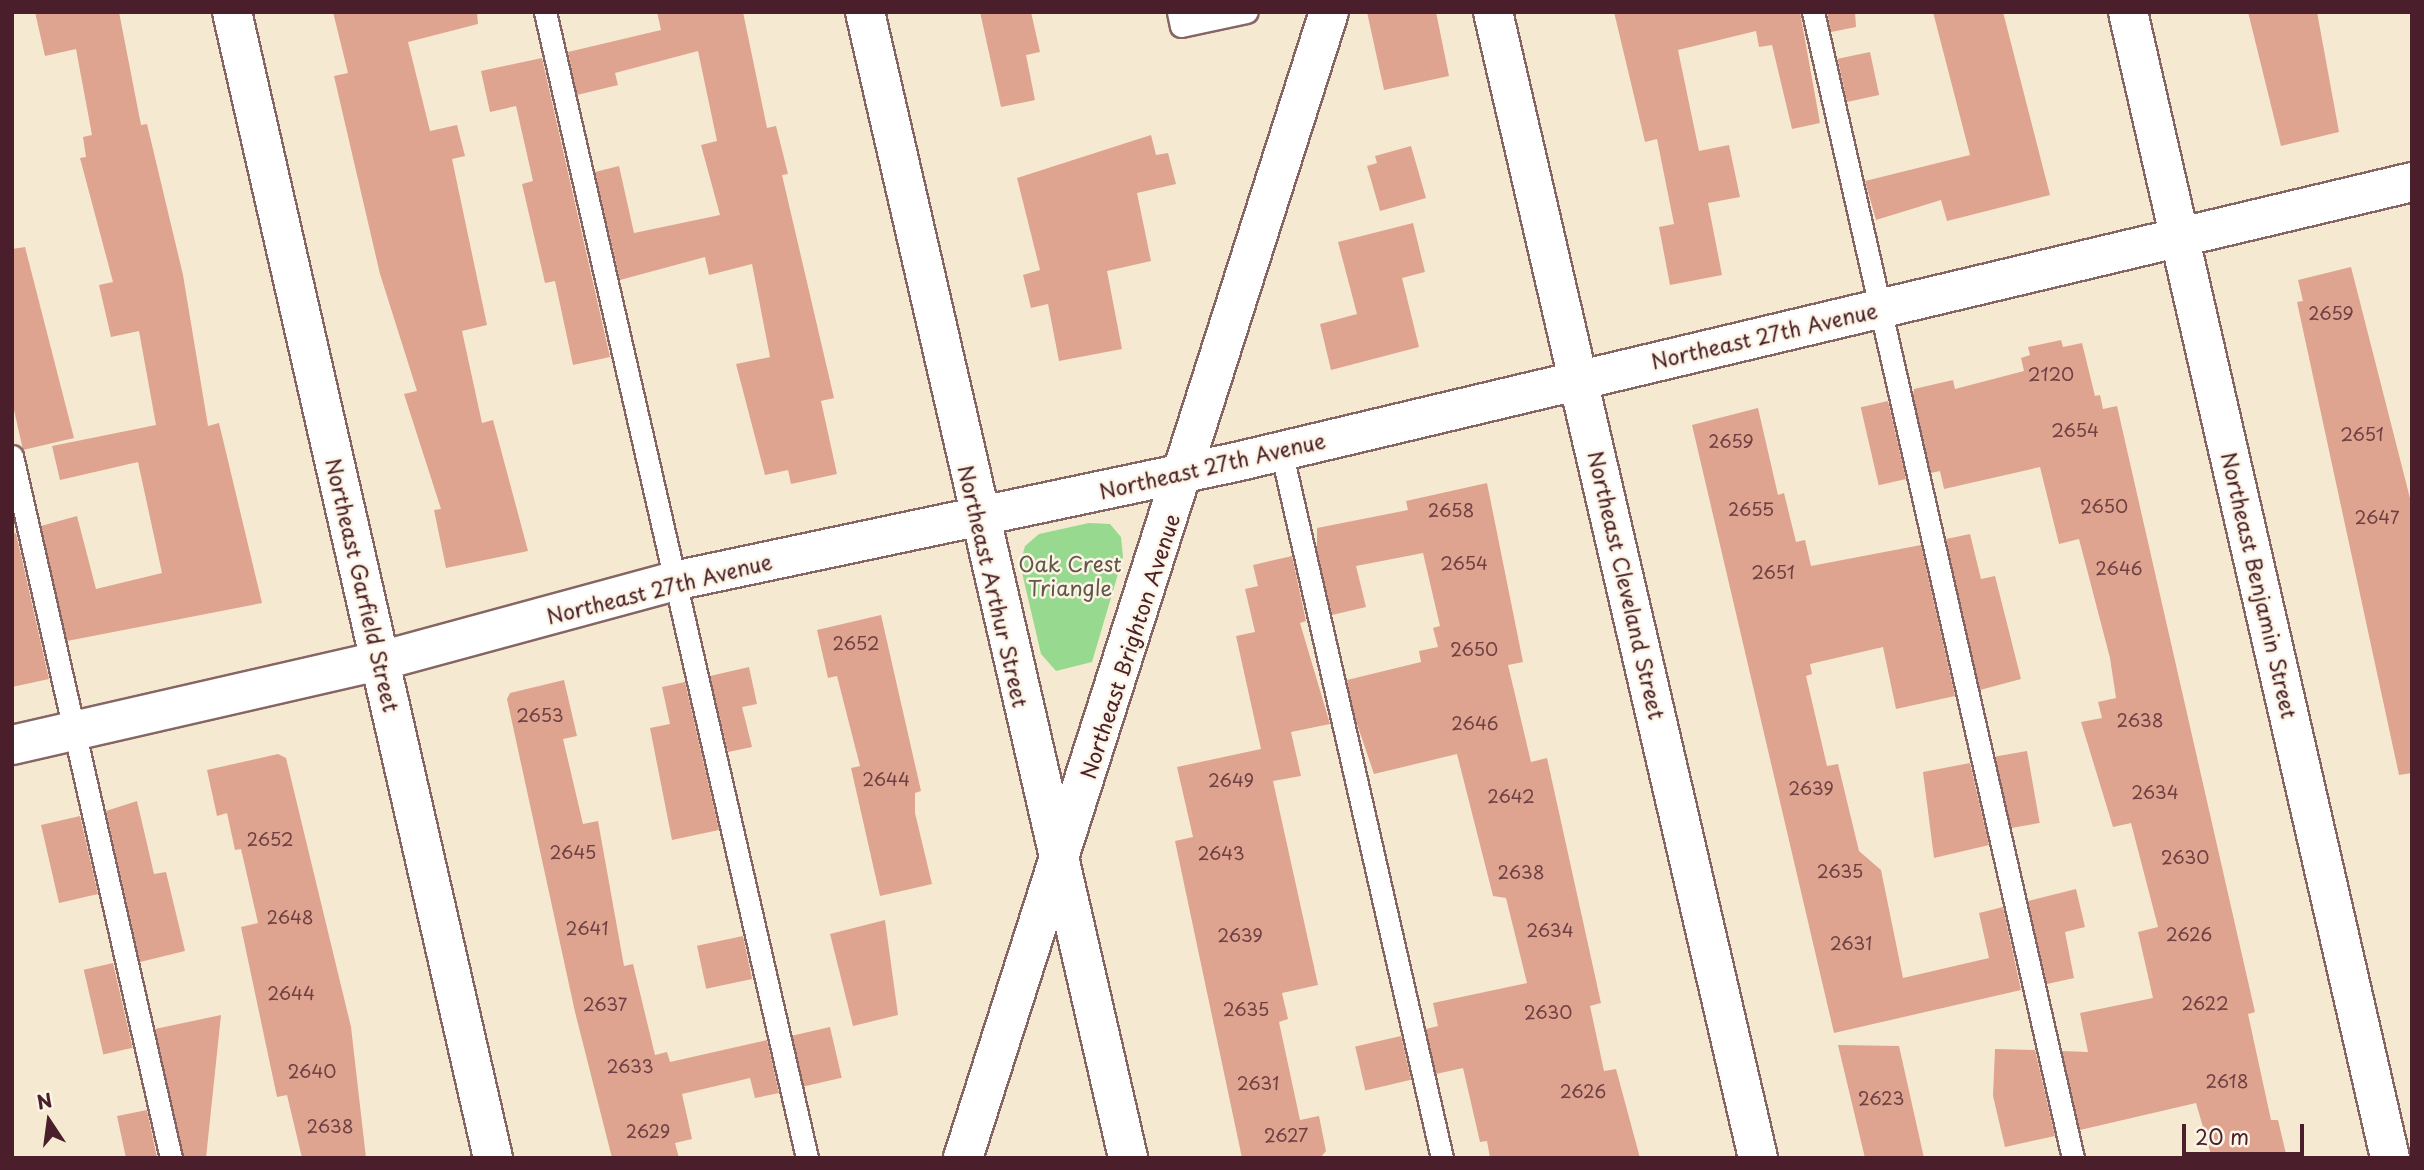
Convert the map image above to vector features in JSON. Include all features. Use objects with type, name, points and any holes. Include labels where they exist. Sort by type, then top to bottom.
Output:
[{"type":"street","name":"Northeast Garfield Street","points":[[232,12],[493,1158]]},
{"type":"street","name":"Northeast Arthur Street","points":[[864,12],[1128,1158]]},
{"type":"street","name":"Northeast Brighton Avenue","points":[[963,1158],[1060,863],[1329,12]]},
{"type":"street","name":"Northeast Cleveland Street","points":[[1493,12],[1758,1158]]},
{"type":"street","name":"Northeast Benjamin Street","points":[[2128,12],[2389,1158]]},
{"type":"street","name":"Northeast 27th Avenue","points":[[12,745],[380,661],[674,581],[1184,473],[2412,182]]},
{"type":"lane","points":[[545,12],[807,1158]]},
{"type":"lane","points":[[1178,12],[1181,26],[1247,12]]},
{"type":"lane","points":[[1813,12],[2073,1158]]},
{"type":"lane","points":[[1281,450],[1442,1158]]},
{"type":"lane","points":[[12,456],[171,1158]]},
{"type":"green space","name":"Oak Crest Triangle","points":[[1089,523],[1110,524],[1121,537],[1123,557],[1092,662],[1056,671],[1041,654],[1020,564],[1025,546],[1039,534]]},
{"type":"building","points":[[35,12],[119,12],[141,125],[147,124],[183,275],[208,426],[219,423],[262,603],[67,641],[41,526],[77,516],[96,589],[162,573],[138,462],[60,480],[52,446],[156,425],[139,331],[111,337],[99,285],[113,282],[80,158],[86,157],[83,137],[92,135],[76,49],[45,56]]},
{"type":"building","points":[[333,12],[477,12],[478,24],[408,42],[430,131],[457,125],[465,156],[452,159],[487,325],[462,331],[482,423],[493,420],[528,551],[446,568],[434,510],[441,509],[404,394],[417,391],[380,274],[334,76],[348,73]]},
{"type":"building","points":[[657,12],[743,12],[767,128],[776,126],[788,174],[782,175],[834,398],[821,401],[837,474],[791,484],[788,470],[765,475],[736,364],[770,357],[752,264],[709,275],[705,257],[620,280],[595,172],[619,166],[634,233],[720,215],[701,145],[717,141],[698,51],[615,73],[618,85],[577,95],[568,52],[661,30]]},
{"type":"building","points":[[980,12],[1031,12],[1040,52],[1026,55],[1035,100],[1001,107]]},
{"type":"building","points":[[1367,12],[1436,12],[1449,76],[1384,90]]},
{"type":"building","points":[[1614,12],[1800,12],[1820,123],[1792,129],[1772,45],[1759,47],[1756,31],[1678,50],[1699,151],[1729,145],[1740,197],[1708,203],[1722,275],[1670,285],[1659,227],[1674,224],[1657,139],[1645,142]]},
{"type":"building","points":[[1827,12],[1855,12],[1856,27],[1831,32]]},
{"type":"building","points":[[1933,12],[2003,12],[2050,195],[1947,221],[1941,200],[1876,220],[1865,181],[1970,155]]},
{"type":"building","points":[[2248,12],[2317,12],[2339,132],[2281,146]]},
{"type":"building","points":[[1870,52],[1879,95],[1847,102],[1838,59]]},
{"type":"building","points":[[542,58],[610,357],[573,365],[555,281],[545,283],[522,184],[533,181],[516,106],[490,112],[481,71]]},
{"type":"building","points":[[1151,135],[1156,155],[1168,153],[1176,184],[1137,193],[1151,261],[1107,271],[1122,349],[1059,361],[1048,304],[1031,308],[1023,275],[1040,270],[1017,178]]},
{"type":"building","points":[[1411,146],[1426,198],[1380,211],[1367,166],[1377,163],[1375,156]]},
{"type":"building","points":[[1413,223],[1425,272],[1402,278],[1419,347],[1331,370],[1320,324],[1357,314],[1338,242]]},
{"type":"building","points":[[25,247],[74,438],[23,450],[12,401],[12,249]]},
{"type":"building","points":[[2351,267],[2412,506],[2412,773],[2399,775],[2297,302],[2303,301],[2298,280]]},
{"type":"building","points":[[2061,340],[2063,347],[2082,343],[2095,396],[2100,395],[2103,409],[2117,406],[2255,1012],[2248,1014],[2271,1120],[2278,1120],[2287,1158],[2212,1158],[2196,1103],[2080,1130],[2062,1051],[2088,1052],[2080,1013],[2153,998],[2138,932],[2158,927],[2131,823],[2113,827],[2081,722],[2102,718],[2098,702],[2116,698],[2110,658],[2079,539],[2059,544],[2040,467],[1944,489],[1940,471],[1931,473],[1913,395],[1914,389],[1953,380],[1955,389],[2024,371],[2021,358],[2030,355],[2028,347]]},
{"type":"building","points":[[1888,401],[1906,479],[1879,485],[1861,407]]},
{"type":"building","points":[[1758,408],[1778,495],[1784,493],[1796,542],[1805,540],[1811,566],[1921,545],[1955,696],[1896,709],[1883,647],[1810,664],[1812,674],[1806,676],[1827,766],[1838,764],[1859,851],[1881,870],[1903,978],[1989,958],[1979,913],[2003,907],[2021,990],[1834,1033],[1692,425]]},
{"type":"building","points":[[1487,483],[1523,662],[1508,665],[1531,762],[1547,758],[1601,1003],[1590,1006],[1604,1071],[1616,1069],[1640,1158],[1490,1158],[1487,1141],[1480,1142],[1463,1068],[1436,1074],[1426,1029],[1438,1026],[1433,1003],[1527,983],[1506,898],[1493,896],[1457,754],[1374,774],[1355,718],[1347,680],[1421,662],[1419,651],[1438,647],[1433,628],[1440,626],[1423,553],[1356,566],[1366,607],[1332,615],[1317,550],[1317,528],[1408,510],[1406,501]]},
{"type":"building","points":[[16,533],[49,679],[12,687],[12,534]]},
{"type":"building","points":[[1970,534],[1981,579],[1995,576],[2021,679],[1980,690],[1946,539]]},
{"type":"building","points":[[1292,556],[1306,621],[1300,623],[1330,724],[1291,732],[1301,776],[1273,781],[1318,985],[1282,993],[1288,1019],[1279,1022],[1300,1120],[1319,1116],[1326,1151],[1320,1158],[1242,1158],[1175,841],[1193,837],[1177,767],[1261,749],[1236,636],[1255,632],[1245,589],[1258,586],[1253,565]]},
{"type":"building","points":[[881,615],[921,791],[915,793],[915,813],[932,884],[880,896],[851,768],[860,766],[837,676],[828,678],[817,630]]},
{"type":"building","points":[[749,667],[757,704],[742,707],[752,747],[728,752],[710,676]]},
{"type":"building","points":[[564,680],[577,736],[563,739],[583,824],[598,821],[624,966],[633,964],[655,1055],[667,1052],[670,1062],[767,1040],[779,1093],[755,1098],[750,1078],[682,1094],[692,1139],[675,1143],[679,1158],[612,1158],[575,1012],[507,699],[510,693]]},
{"type":"building","points":[[685,682],[719,830],[672,840],[650,728],[670,724],[662,687]]},
{"type":"building","points":[[2027,751],[2040,823],[2008,828],[1995,757]]},
{"type":"building","points":[[278,754],[286,758],[351,1027],[366,1158],[302,1158],[287,1095],[277,1097],[241,927],[258,923],[241,849],[235,850],[227,813],[217,816],[207,770]]},
{"type":"building","points":[[1970,763],[1989,845],[1934,858],[1923,772]]},
{"type":"building","points":[[137,801],[154,874],[166,872],[185,951],[140,962],[106,811]]},
{"type":"building","points":[[80,816],[98,894],[59,903],[41,825]]},
{"type":"building","points":[[2076,889],[2085,927],[2065,932],[2074,978],[2047,984],[2028,901]]},
{"type":"building","points":[[885,920],[898,1015],[853,1026],[830,934]]},
{"type":"building","points":[[743,936],[752,979],[706,989],[697,946]]},
{"type":"building","points":[[113,963],[133,1048],[103,1055],[84,970]]},
{"type":"building","points":[[221,1015],[206,1158],[184,1158],[155,1029]]},
{"type":"building","points":[[830,1027],[842,1078],[804,1086],[792,1036]]},
{"type":"building","points":[[1401,1036],[1411,1080],[1365,1090],[1355,1047]]},
{"type":"building","points":[[1838,1045],[1899,1046],[1924,1158],[1865,1158]]},
{"type":"building","points":[[1995,1049],[2035,1050],[2055,1136],[2005,1147],[1993,1096]]},
{"type":"building","points":[[147,1110],[157,1158],[126,1158],[117,1116]]}]
